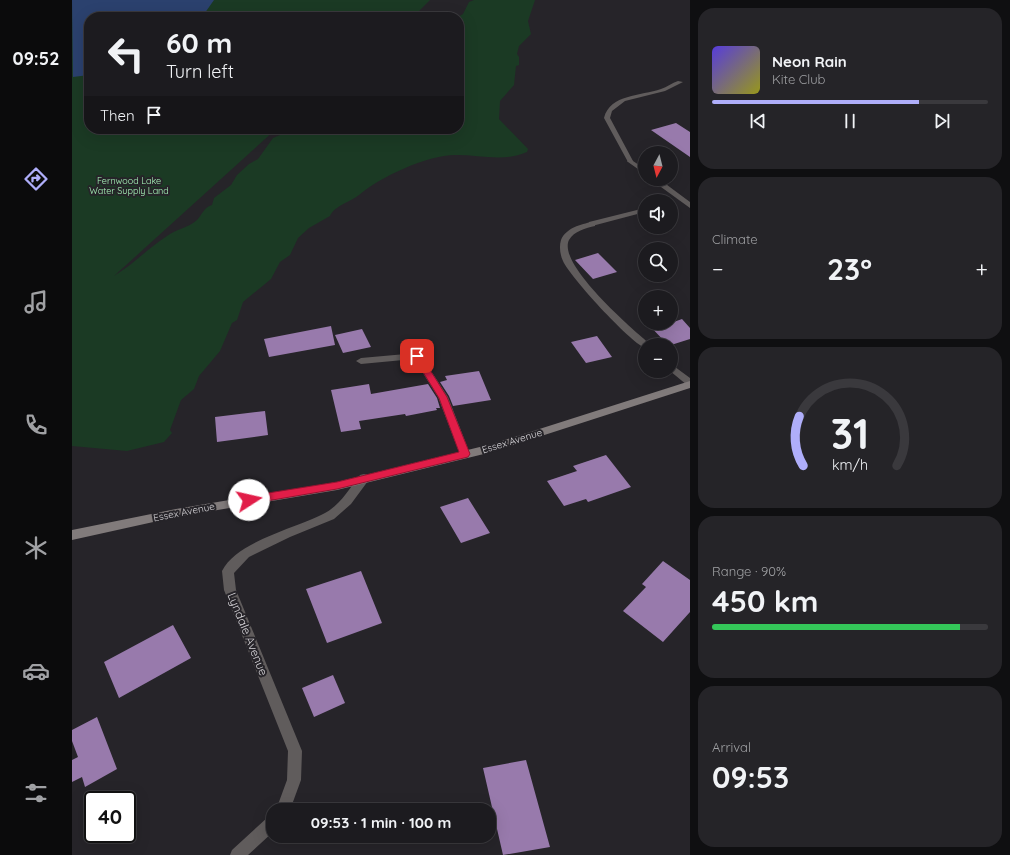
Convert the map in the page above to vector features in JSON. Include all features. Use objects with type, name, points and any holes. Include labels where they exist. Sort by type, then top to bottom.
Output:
[{"type":"street","points":[[638,167],[630,161],[607,118],[609,110],[623,100],[663,90],[680,82]]},
{"type":"street","points":[[665,186],[686,200],[690,206]]},
{"type":"street","points":[[638,212],[592,224],[576,230],[565,240],[564,249],[567,261],[579,278],[615,318],[638,338]]},
{"type":"street","points":[[361,361],[417,356],[443,397],[465,454]]},
{"type":"street","points":[[678,373],[690,384]]},
{"type":"street","name":"Essex Avenue","points":[[72,535],[176,513],[337,486],[364,478],[492,448],[690,384]]},
{"type":"street","name":"Lyndale Avenue","points":[[286,803],[294,780],[295,751],[230,590],[228,572],[245,554],[286,534],[330,516],[347,500],[364,478]]},
{"type":"street","points":[[237,855],[266,828]]},
{"type":"green space","name":"Fernwood Lake Water Supply Land","points":[[72,0],[430,0],[418,12],[84,12],[84,134],[270,134],[114,276],[171,234],[197,220],[205,209],[212,205],[214,198],[231,185],[237,175],[249,164],[258,159],[273,138],[282,134],[464,134],[464,12],[469,2],[474,0],[535,0],[528,21],[531,34],[519,46],[517,54],[519,57],[519,65],[516,66],[514,85],[500,101],[499,119],[528,149],[527,152],[510,157],[446,156],[419,162],[379,181],[335,209],[330,216],[309,228],[298,238],[290,255],[280,262],[271,279],[243,302],[237,320],[232,323],[220,351],[199,376],[194,389],[181,400],[170,430],[172,433],[164,442],[127,451],[72,446]]},
{"type":"water","points":[[72,0],[214,0],[206,12],[84,12],[84,76],[73,77]]},
{"type":"building","points":[[676,123],[690,132],[690,157],[678,149],[678,146],[674,146],[651,130]]},
{"type":"building","points":[[598,253],[617,272],[593,279],[575,260]]},
{"type":"building","points":[[682,319],[690,328],[690,339],[678,343],[678,338],[661,338],[654,330],[678,330],[678,320]]},
{"type":"building","points":[[331,326],[335,345],[269,357],[264,339]]},
{"type":"building","points":[[362,329],[371,347],[343,353],[335,335]]},
{"type":"building","points":[[597,336],[612,357],[586,363],[571,342]]},
{"type":"building","points":[[479,371],[491,400],[453,406],[449,396],[440,382],[447,380],[445,376]]},
{"type":"building","points":[[369,384],[371,394],[428,384],[437,398],[440,408],[436,408],[437,410],[406,416],[405,414],[359,421],[361,429],[341,432],[331,390]]},
{"type":"building","points":[[265,411],[268,435],[217,442],[215,417]]},
{"type":"building","points":[[606,455],[631,487],[588,502],[586,499],[564,506],[547,481],[577,471],[573,466]]},
{"type":"building","points":[[468,498],[490,533],[461,543],[440,507]]},
{"type":"building","points":[[663,561],[690,580],[690,612],[663,642],[623,611],[646,587],[642,584]]},
{"type":"building","points":[[361,571],[382,623],[327,643],[306,589]]},
{"type":"building","points":[[173,625],[191,658],[119,698],[104,662]]},
{"type":"building","points":[[333,675],[345,703],[314,717],[302,688]]},
{"type":"building","points":[[97,717],[117,769],[85,787],[82,777],[72,782],[72,760],[78,757],[72,741],[72,730]]},
{"type":"building","points":[[526,760],[550,847],[503,855],[496,825],[496,803],[491,803],[483,768]]},
{"type":"route","points":[[249,500],[337,486],[364,478],[465,454],[443,397],[417,356]]}]
